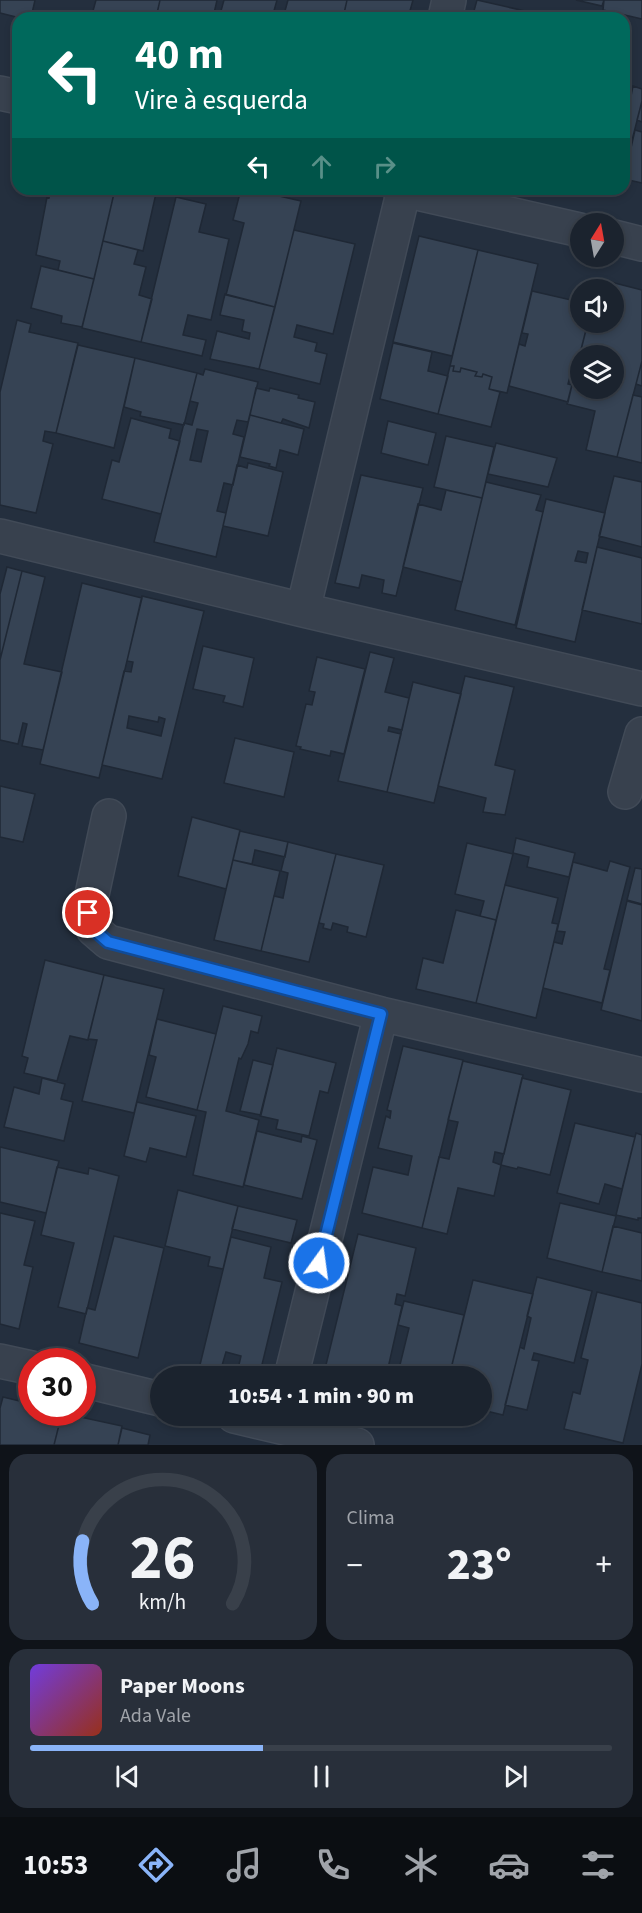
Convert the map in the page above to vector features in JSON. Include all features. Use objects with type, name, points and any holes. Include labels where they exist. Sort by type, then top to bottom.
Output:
[{"type":"street","points":[[303,610],[401,195]]},
{"type":"street","points":[[428,195],[570,228]]},
{"type":"street","points":[[624,240],[642,244]]},
{"type":"street","points":[[0,536],[642,689]]},
{"type":"street","points":[[625,792],[642,734]]},
{"type":"street","points":[[109,816],[88,913],[93,929],[108,942],[381,1014],[642,1075]]},
{"type":"street","points":[[294,1366],[381,1014]]},
{"type":"street","points":[[0,1360],[18,1364]]},
{"type":"street","points":[[96,1383],[150,1397]]},
{"type":"street","points":[[279,1429],[357,1445]]},
{"type":"building","points":[[0,0],[35,0],[32,12],[12,12],[12,16],[0,13]]},
{"type":"building","points":[[96,0],[160,0],[157,12],[93,12]]},
{"type":"building","points":[[160,0],[217,0],[214,12],[157,12]]},
{"type":"building","points":[[224,0],[277,0],[274,12],[221,12]]},
{"type":"building","points":[[288,0],[347,0],[344,12],[285,12]]},
{"type":"building","points":[[347,0],[413,0],[410,12],[344,12]]},
{"type":"building","points":[[477,0],[529,12],[474,12]]},
{"type":"building","points":[[576,0],[604,0],[602,6]]},
{"type":"building","points":[[604,0],[642,0],[642,19],[630,16],[630,12],[603,10]]},
{"type":"building","points":[[633,86],[642,89],[642,101],[630,148],[630,96]]},
{"type":"building","points":[[642,101],[642,122],[637,120]]},
{"type":"building","points":[[635,130],[642,132],[642,183],[630,180],[630,152]]},
{"type":"building","points":[[50,195],[114,195],[94,279],[58,270],[60,261],[36,255],[47,197],[49,198]]},
{"type":"building","points":[[114,195],[156,195],[143,251],[103,241]]},
{"type":"building","points":[[239,195],[275,195],[301,201],[275,307],[226,295],[244,223],[233,220]]},
{"type":"building","points":[[176,197],[206,204],[199,232],[229,239],[211,320],[188,315],[183,335],[206,340],[202,356],[141,342]]},
{"type":"building","points":[[294,230],[355,244],[333,334],[297,325],[294,337],[317,343],[315,351],[327,354],[320,384],[259,369]]},
{"type":"building","points":[[419,236],[478,250],[452,356],[393,342]]},
{"type":"building","points":[[103,241],[138,250],[134,264],[146,267],[139,295],[152,299],[141,342],[82,328]]},
{"type":"building","points":[[478,250],[538,264],[507,393],[489,389],[492,377],[483,374],[482,377],[475,376],[477,372],[461,368],[460,372],[453,371],[454,366],[450,366]]},
{"type":"building","points":[[41,266],[94,279],[82,327],[61,323],[62,316],[31,308]]},
{"type":"building","points":[[624,285],[642,290],[642,361],[617,457],[586,450],[595,411],[567,404],[570,392],[570,399],[624,399],[624,345],[582,345],[585,333],[624,333]]},
{"type":"building","points":[[532,291],[570,300],[570,333],[585,333],[582,345],[570,345],[568,402],[509,386],[519,344],[525,346],[528,334],[522,333]]},
{"type":"building","points":[[225,294],[275,307],[259,369],[210,359],[217,331],[249,339],[250,333],[242,331],[244,320],[220,315]]},
{"type":"building","points":[[17,320],[31,324],[29,332],[78,343],[56,433],[45,431],[43,441],[53,444],[36,513],[0,505],[0,392]]},
{"type":"building","points":[[393,343],[432,352],[428,371],[448,376],[438,414],[380,399]]},
{"type":"building","points":[[78,345],[135,358],[114,448],[56,433]]},
{"type":"building","points":[[135,358],[197,373],[184,425],[140,416],[141,412],[124,407]]},
{"type":"building","points":[[642,361],[642,386],[636,384]]},
{"type":"building","points":[[450,366],[454,366],[453,371],[460,372],[461,368],[477,372],[475,376],[482,377],[483,374],[492,377],[489,389],[500,392],[491,427],[438,414]]},
{"type":"building","points":[[205,369],[258,382],[248,422],[237,420],[233,434],[244,437],[233,485],[224,483],[217,511],[226,513],[216,557],[154,542],[184,423],[192,425],[198,403],[190,401],[197,373],[203,375]],"holes":[[[197,429],[208,431],[201,462],[190,460]]]},
{"type":"building","points":[[256,388],[269,391],[270,388],[299,395],[298,398],[315,402],[309,428],[283,419],[281,423],[250,415]]},
{"type":"building","points":[[633,395],[642,397],[642,463],[617,457]]},
{"type":"building","points":[[250,415],[304,429],[298,455],[280,450],[276,468],[269,466],[270,464],[240,457]]},
{"type":"building","points":[[131,418],[171,429],[169,438],[180,441],[161,514],[102,499],[112,460],[119,462]]},
{"type":"building","points":[[388,421],[436,433],[428,465],[381,453]]},
{"type":"building","points":[[446,436],[494,447],[482,498],[434,487]]},
{"type":"building","points":[[496,443],[557,458],[548,487],[488,474]]},
{"type":"building","points":[[248,463],[283,472],[268,536],[223,526],[237,465],[247,468]]},
{"type":"building","points":[[361,475],[423,488],[396,596],[382,593],[384,580],[362,575],[359,588],[335,583]]},
{"type":"building","points":[[614,476],[642,482],[642,547],[599,536]]},
{"type":"building","points":[[486,482],[541,495],[536,510],[543,512],[515,625],[455,610]]},
{"type":"building","points":[[446,490],[482,498],[462,582],[403,567],[418,504],[441,510]]},
{"type":"building","points":[[546,499],[605,513],[575,642],[516,628]],"holes":[[[578,551],[588,553],[586,563],[575,561]]]},
{"type":"building","points":[[597,547],[642,558],[642,624],[582,610]]},
{"type":"building","points":[[7,567],[22,571],[0,660],[0,594]]},
{"type":"building","points":[[22,571],[45,577],[24,664],[62,672],[43,750],[22,746],[27,724],[23,723],[18,744],[0,740],[0,660]]},
{"type":"building","points":[[82,583],[142,598],[99,778],[40,764]]},
{"type":"building","points":[[142,596],[204,611],[162,779],[102,765],[124,671],[131,672],[133,662],[127,661]],"holes":[[[129,716],[158,722],[159,717],[165,719],[161,736],[127,728]]]},
{"type":"building","points":[[203,646],[254,658],[243,707],[223,702],[225,696],[193,689]]},
{"type":"building","points":[[370,652],[394,658],[385,692],[409,698],[402,730],[389,727],[388,731],[401,734],[387,792],[338,781]]},
{"type":"building","points":[[317,657],[365,669],[344,754],[331,751],[330,756],[296,746],[306,704],[312,705],[315,692],[309,691]]},
{"type":"building","points":[[465,676],[514,687],[495,765],[515,770],[505,815],[483,812],[486,798],[438,786]]},
{"type":"building","points":[[413,682],[461,694],[434,803],[387,792]]},
{"type":"building","points":[[235,738],[294,752],[284,797],[224,783]]},
{"type":"building","points":[[0,786],[35,794],[23,842],[0,837]]},
{"type":"building","points":[[192,817],[240,830],[226,889],[178,876]]},
{"type":"building","points":[[240,831],[288,842],[285,857],[255,850],[252,864],[233,860]]},
{"type":"building","points":[[516,838],[575,853],[569,877],[527,867],[529,857],[513,853]]},
{"type":"building","points":[[288,842],[336,854],[309,962],[261,951],[274,896],[283,898],[288,873],[281,871]]},
{"type":"building","points":[[467,843],[513,854],[496,920],[480,916],[484,901],[455,894]]},
{"type":"building","points":[[336,854],[384,865],[366,937],[347,932],[348,927],[333,923],[331,930],[323,928],[324,924],[319,923]]},
{"type":"building","points":[[233,860],[280,871],[261,951],[214,940]]},
{"type":"building","points":[[610,861],[630,867],[604,969],[610,970],[602,1003],[543,988],[554,942],[562,944],[565,932],[557,931],[573,862],[607,871]]},
{"type":"building","points":[[635,868],[642,869],[642,904],[627,900]]},
{"type":"building","points":[[505,885],[558,898],[552,923],[558,924],[536,1018],[476,1003]]},
{"type":"building","points":[[627,901],[642,905],[642,1021],[601,1010]]},
{"type":"building","points":[[456,910],[496,920],[476,1003],[416,989],[423,958],[443,963]]},
{"type":"building","points":[[45,960],[104,975],[88,1040],[70,1036],[57,1081],[24,1073],[28,1058],[22,1056]]},
{"type":"building","points":[[104,975],[164,989],[134,1113],[82,1101],[97,1040],[88,1039]]},
{"type":"building","points":[[223,1006],[262,1016],[258,1033],[251,1031],[248,1044],[241,1059],[239,1058],[226,1111],[259,1120],[243,1187],[193,1175],[206,1112],[197,1110]]},
{"type":"building","points":[[157,1019],[216,1034],[197,1110],[146,1097],[156,1057],[149,1055]]},
{"type":"building","points":[[403,1046],[463,1060],[422,1228],[362,1213],[373,1167],[408,1175],[412,1156],[378,1148],[386,1116],[390,1118],[391,1111],[387,1110]]},
{"type":"building","points":[[277,1048],[336,1063],[328,1093],[320,1091],[309,1136],[276,1129],[278,1120],[260,1116]]},
{"type":"building","points":[[253,1060],[273,1065],[261,1115],[240,1111]]},
{"type":"building","points":[[463,1061],[523,1075],[504,1154],[495,1152],[493,1162],[501,1165],[494,1196],[458,1188],[447,1234],[422,1228],[439,1157],[449,1159],[458,1122],[448,1120]]},
{"type":"building","points":[[42,1078],[65,1084],[61,1099],[73,1102],[64,1141],[4,1127],[14,1087],[39,1094]]},
{"type":"building","points":[[522,1078],[571,1090],[550,1175],[501,1165]]},
{"type":"building","points":[[137,1102],[196,1116],[186,1157],[150,1148],[146,1162],[124,1156]]},
{"type":"building","points":[[575,1123],[635,1137],[622,1189],[605,1184],[599,1204],[557,1193]]},
{"type":"building","points":[[257,1131],[301,1142],[302,1136],[317,1140],[302,1199],[244,1185]]},
{"type":"building","points":[[636,1133],[642,1135],[642,1218],[638,1220],[616,1215]]},
{"type":"building","points":[[0,1147],[59,1161],[46,1213],[0,1202]]},
{"type":"building","points":[[57,1167],[88,1174],[89,1168],[119,1176],[86,1314],[58,1307],[74,1243],[41,1235]]},
{"type":"building","points":[[178,1190],[238,1206],[223,1269],[208,1266],[210,1257],[165,1246]]},
{"type":"building","points":[[560,1203],[616,1216],[602,1272],[547,1258]]},
{"type":"building","points":[[238,1206],[297,1220],[291,1243],[232,1229]]},
{"type":"building","points":[[0,1213],[35,1221],[24,1265],[33,1267],[19,1329],[0,1324]]},
{"type":"building","points":[[613,1226],[642,1233],[642,1281],[602,1272]]},
{"type":"building","points":[[358,1234],[416,1248],[405,1296],[397,1294],[395,1304],[402,1306],[388,1366],[326,1366]]},
{"type":"building","points":[[114,1236],[164,1248],[138,1358],[79,1343],[87,1308],[95,1310]]},
{"type":"building","points":[[231,1237],[271,1247],[264,1278],[282,1282],[262,1366],[239,1366],[241,1356],[226,1352],[222,1366],[200,1366]]},
{"type":"building","points":[[537,1277],[592,1291],[574,1363],[534,1353],[532,1360],[539,1361],[527,1410],[505,1405],[520,1347],[524,1349],[531,1318],[527,1316]]},
{"type":"building","points":[[473,1280],[533,1294],[503,1415],[492,1412],[492,1366],[452,1366]]},
{"type":"building","points":[[597,1292],[642,1303],[642,1364],[623,1443],[564,1429],[573,1392],[580,1394],[588,1360],[581,1358]]},
{"type":"building","points":[[404,1301],[464,1315],[452,1366],[400,1366],[409,1328],[398,1325]]},
{"type":"building","points":[[3,1397],[18,1401],[18,1426],[59,1426],[54,1445],[0,1445],[0,1408]]},
{"type":"building","points":[[96,1420],[122,1426],[118,1445],[54,1445],[59,1426],[96,1426]]},
{"type":"building","points":[[122,1428],[150,1435],[148,1445],[118,1445]]},
{"type":"route","points":[[88,913],[93,929],[108,942],[381,1014],[319,1263]]}]
